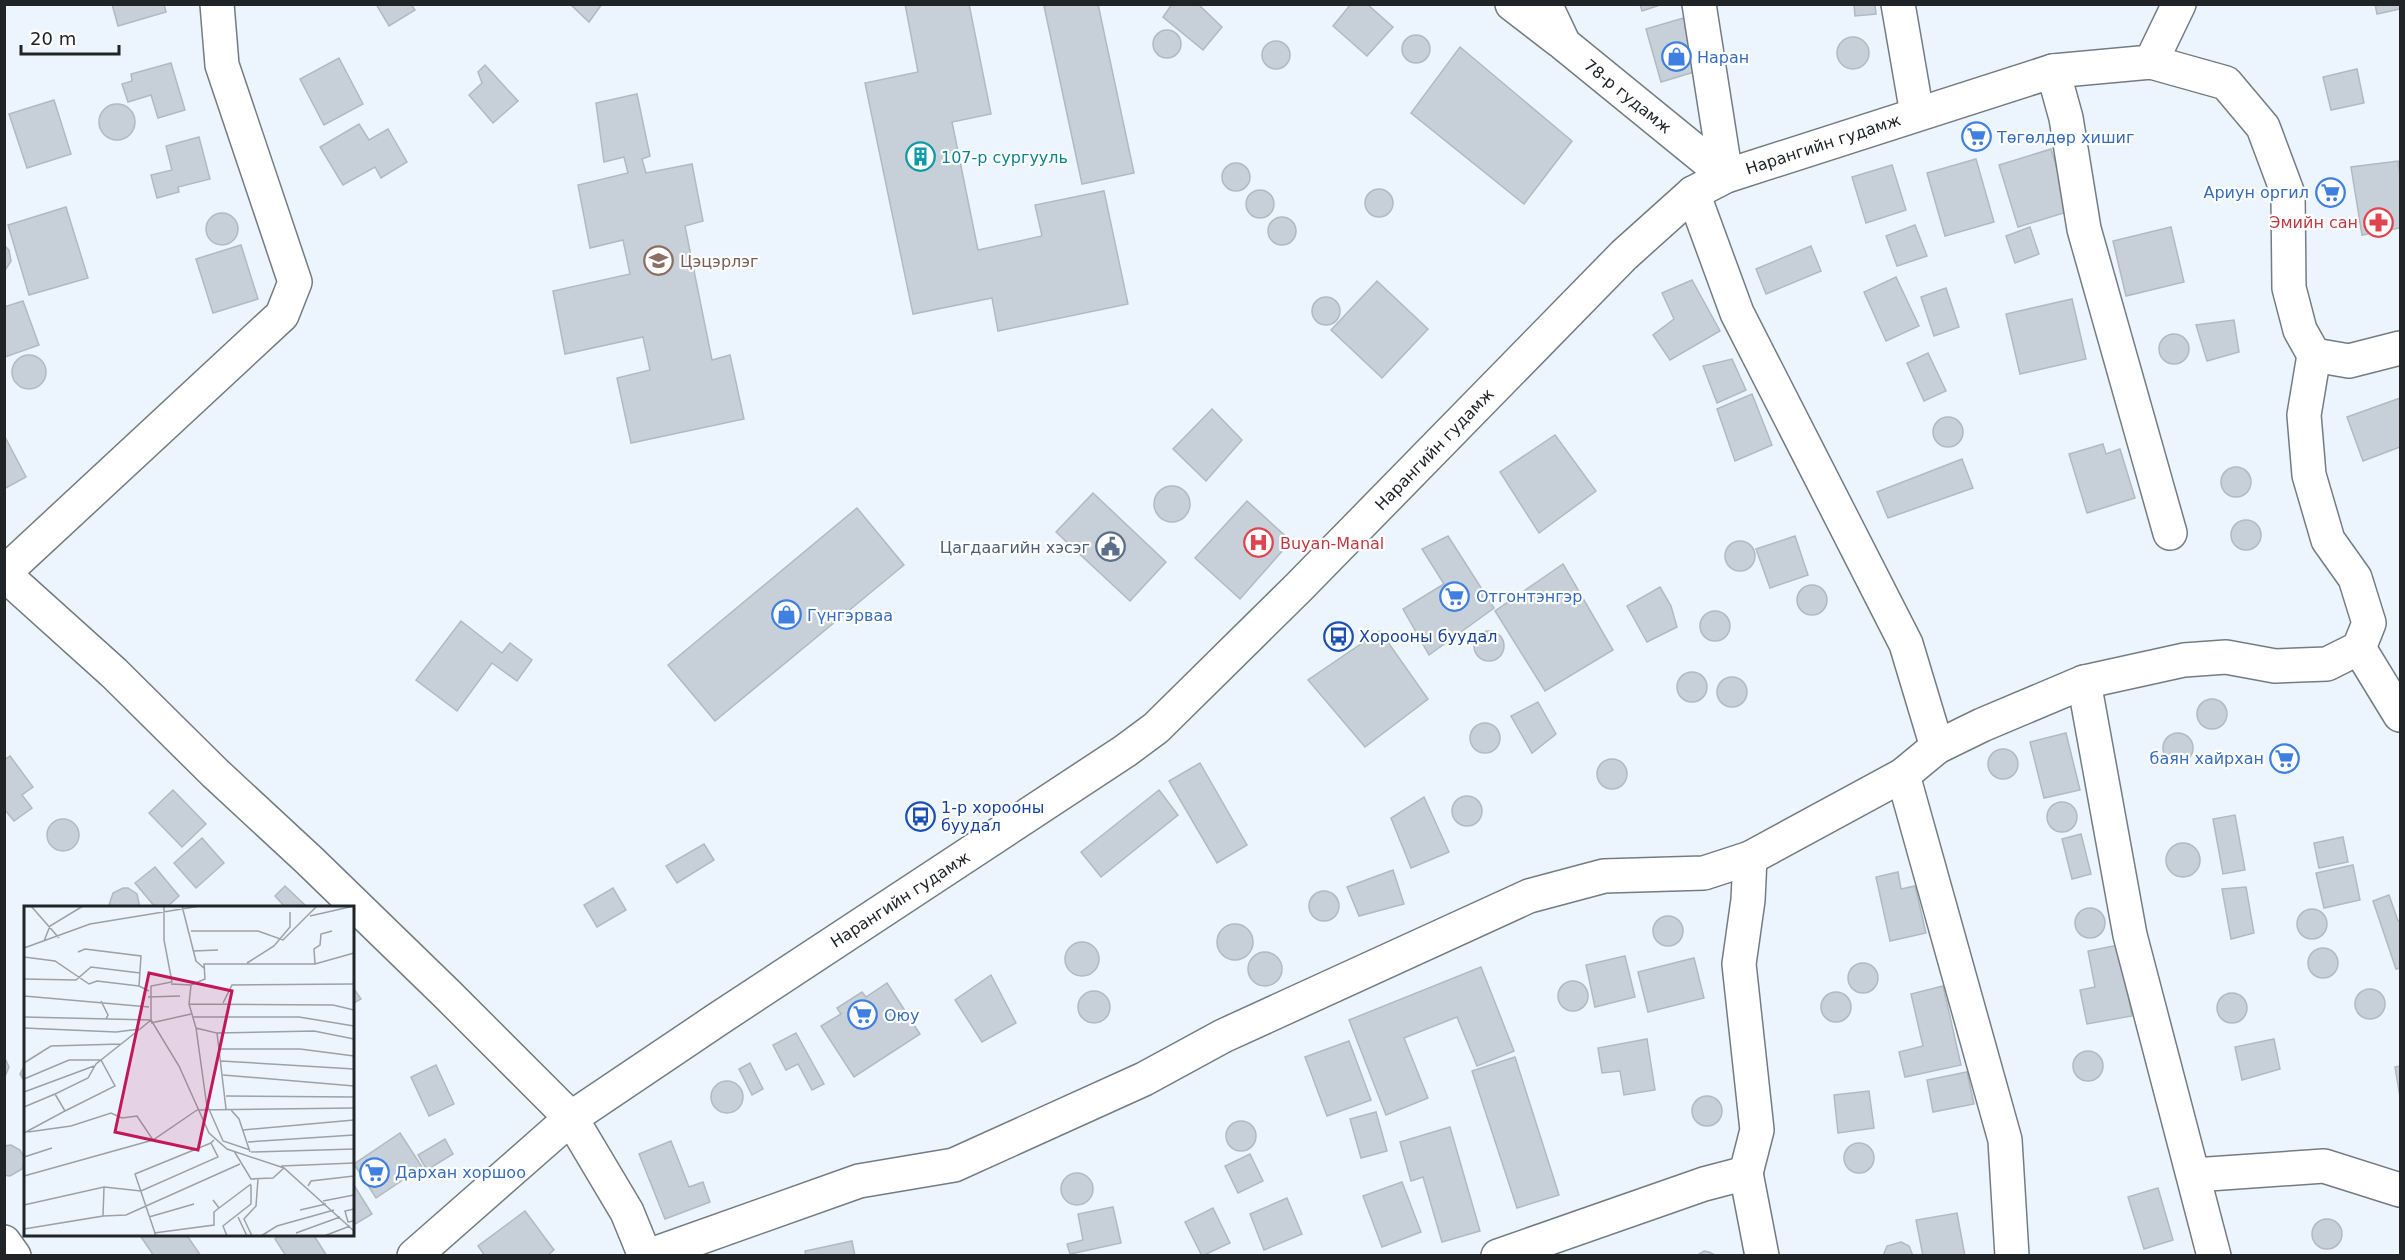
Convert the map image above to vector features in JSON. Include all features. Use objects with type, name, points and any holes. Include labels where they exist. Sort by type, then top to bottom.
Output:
[{"type":"street","points":[[217,4],[222,65],[295,282],[282,315],[4,574],[114,673],[215,773],[310,861],[571,1118],[627,1212],[646,1256],[859,1181],[954,1165],[1144,1079],[1222,1036],[1529,897],[1604,876],[1704,873],[1750,858],[1903,775],[1937,747],[1982,725],[2084,682],[2184,660],[2226,657],[2275,666],[2327,664],[2359,648],[2369,623],[2355,578],[2328,540],[2309,476],[2304,415],[2314,355],[2349,361],[2400,348]]},
{"type":"street","points":[[1512,4],[1564,44]]},
{"type":"street","name":"78-р гудамж","points":[[1545,4],[1564,44],[1726,176]]},
{"type":"street","points":[[1699,4],[1726,176]]},
{"type":"street","points":[[1898,4],[1917,114]]},
{"type":"street","points":[[2151,62],[2179,4]]},
{"type":"street","name":"Нарангийн гудамж","points":[[414,1256],[571,1118],[718,1018],[1125,752],[1156,728],[1299,587],[1624,255],[1693,193],[1726,176],[2053,71],[2151,62],[2226,83],[2263,127],[2288,194],[2289,288],[2300,330],[2314,355]]},
{"type":"street","points":[[2053,71],[2066,118],[2084,229],[2170,533]]},
{"type":"street","points":[[1693,193],[1737,313],[1906,644],[1937,747]]},
{"type":"street","points":[[2359,648],[2400,715]]},
{"type":"street","points":[[2084,682],[2130,936],[2214,1256]]},
{"type":"street","points":[[1903,775],[2005,1140],[2012,1256]]},
{"type":"street","points":[[1750,858],[1748,900],[1739,964],[1757,1130],[1746,1173],[1762,1256]]},
{"type":"street","points":[[2194,1175],[2324,1166],[2400,1190]]},
{"type":"street","points":[[1513,1253],[1704,1184],[1746,1173]]},
{"type":"street","points":[[4,1242],[14,1256]]},
{"type":"building","points":[[112,4],[164,4],[166,12],[118,26]]},
{"type":"building","points":[[376,4],[411,4],[415,10],[389,26]]},
{"type":"building","points":[[570,4],[602,4],[589,22]]},
{"type":"building","name":"107-р сургууль","points":[[905,4],[969,4],[991,114],[952,122],[978,250],[1042,236],[1035,205],[1104,191],[1128,304],[998,331],[992,298],[913,314],[865,83],[918,72]]},
{"type":"building","points":[[1098,4],[1134,173],[1082,184],[1044,6]]},
{"type":"building","points":[[1172,4],[1198,4],[1222,27],[1203,50],[1163,17]]},
{"type":"building","points":[[1351,4],[1367,4],[1393,27],[1367,56],[1333,26]]},
{"type":"building","points":[[1640,4],[1663,4],[1642,11]]},
{"type":"building","points":[[1854,4],[1875,4],[1876,14],[1855,16]]},
{"type":"building","points":[[2375,4],[2400,4],[2400,9],[2377,14]]},
{"type":"building","name":"Наран","points":[[1687,17],[1701,70],[1661,82],[1646,29]]},
{"type":"building","points":[[1167,30],[1177,34],[1181,44],[1177,54],[1167,58],[1157,54],[1153,44],[1157,34]]},
{"type":"building","points":[[1416,35],[1426,39],[1430,49],[1426,59],[1416,63],[1406,59],[1402,49],[1406,39]]},
{"type":"building","points":[[1853,37],[1864,42],[1869,53],[1864,64],[1853,69],[1842,64],[1837,53],[1842,42]]},
{"type":"building","points":[[1276,41],[1286,45],[1290,55],[1286,65],[1276,69],[1266,65],[1262,55],[1266,45]]},
{"type":"building","points":[[1460,47],[1572,141],[1524,204],[1411,113]]},
{"type":"building","points":[[339,58],[363,104],[324,125],[300,79]]},
{"type":"building","points":[[171,63],[185,110],[158,118],[151,95],[128,102],[122,84],[132,81],[131,74]]},
{"type":"building","points":[[485,65],[518,101],[493,123],[469,95],[482,83],[478,72]]},
{"type":"building","points":[[2357,69],[2364,103],[2331,110],[2323,77]]},
{"type":"building","name":"Цэцэрлэг","points":[[637,94],[650,156],[642,159],[646,173],[692,164],[703,221],[685,226],[712,360],[730,355],[744,419],[631,443],[617,378],[650,370],[643,337],[565,354],[553,291],[630,274],[623,240],[590,248],[578,185],[628,173],[624,157],[604,162],[596,103]]},
{"type":"building","points":[[54,100],[71,154],[27,168],[9,114]]},
{"type":"building","points":[[117,104],[129,110],[135,122],[129,134],[117,140],[105,134],[99,122],[105,110]]},
{"type":"building","points":[[359,124],[369,140],[388,129],[407,162],[381,178],[375,167],[343,185],[320,147]]},
{"type":"building","points":[[199,137],[210,179],[178,187],[179,192],[157,198],[151,175],[172,170],[166,146]]},
{"type":"building","points":[[2051,149],[2070,211],[2018,227],[1999,165]]},
{"type":"building","points":[[1976,159],[1994,222],[1945,236],[1927,173]]},
{"type":"building","points":[[2398,161],[2400,228],[2362,235],[2351,167]]},
{"type":"building","points":[[1236,163],[1246,167],[1250,177],[1246,187],[1236,191],[1226,187],[1222,177],[1226,167]]},
{"type":"building","points":[[1892,165],[1906,210],[1866,223],[1852,177]]},
{"type":"building","points":[[1379,189],[1389,193],[1393,203],[1389,213],[1379,217],[1369,213],[1365,203],[1369,193]]},
{"type":"building","points":[[1260,190],[1270,194],[1274,204],[1270,214],[1260,218],[1250,214],[1246,204],[1250,194]]},
{"type":"building","points":[[66,207],[88,278],[29,295],[8,225]]},
{"type":"building","points":[[222,213],[233,218],[238,229],[233,240],[222,245],[211,240],[206,229],[211,218]]},
{"type":"building","points":[[1282,217],[1292,221],[1296,231],[1292,241],[1282,245],[1272,241],[1268,231],[1272,221]]},
{"type":"building","points":[[1915,225],[1927,256],[1897,266],[1886,236]]},
{"type":"building","points":[[2030,227],[2039,254],[2015,263],[2006,236]]},
{"type":"building","points":[[2171,227],[2184,282],[2126,296],[2113,241]]},
{"type":"building","points":[[4,245],[9,250],[11,261],[4,272]]},
{"type":"building","points":[[241,245],[258,299],[213,313],[196,259]]},
{"type":"building","points":[[1811,246],[1821,271],[1766,294],[1756,269]]},
{"type":"building","points":[[1896,277],[1919,326],[1886,341],[1864,292]]},
{"type":"building","points":[[1692,280],[1720,331],[1670,360],[1653,335],[1674,319],[1662,293]]},
{"type":"building","points":[[1377,281],[1428,329],[1382,378],[1331,330]]},
{"type":"building","points":[[1946,288],[1959,327],[1934,336],[1921,297]]},
{"type":"building","points":[[1326,297],[1336,301],[1340,311],[1336,321],[1326,325],[1316,321],[1312,311],[1316,301]]},
{"type":"building","points":[[2072,299],[2086,359],[2020,374],[2006,314]]},
{"type":"building","points":[[23,301],[39,345],[5,357],[4,307]]},
{"type":"building","points":[[2234,320],[2239,352],[2207,361],[2196,325]]},
{"type":"building","points":[[2174,334],[2185,338],[2189,349],[2185,360],[2174,364],[2163,360],[2159,349],[2163,338]]},
{"type":"building","points":[[1928,353],[1946,391],[1924,401],[1907,363]]},
{"type":"building","points":[[29,355],[41,360],[46,372],[41,384],[29,389],[17,384],[12,372],[17,360]]},
{"type":"building","points":[[1732,359],[1746,390],[1717,403],[1703,366]]},
{"type":"building","points":[[1752,394],[1772,445],[1735,461],[1717,409]]},
{"type":"building","points":[[2400,398],[2400,447],[2363,461],[2347,417]]},
{"type":"building","points":[[1212,409],[1242,440],[1206,481],[1173,449]]},
{"type":"building","points":[[1948,417],[1959,421],[1963,432],[1959,443],[1948,447],[1937,443],[1933,432],[1937,421]]},
{"type":"building","points":[[4,435],[26,477],[4,489]]},
{"type":"building","points":[[1555,435],[1596,491],[1539,533],[1500,472]]},
{"type":"building","points":[[2103,444],[2106,454],[2120,449],[2135,498],[2087,513],[2069,454]]},
{"type":"building","points":[[1962,459],[1973,488],[1888,518],[1877,492]]},
{"type":"building","points":[[2236,467],[2247,471],[2251,482],[2247,493],[2236,497],[2225,493],[2221,482],[2225,471]]},
{"type":"building","points":[[1172,486],[1184,492],[1190,504],[1184,516],[1172,522],[1160,516],[1154,504],[1160,492]]},
{"type":"building","name":"Цагдаагийн хэсэг","points":[[1093,493],[1166,562],[1130,601],[1056,532]]},
{"type":"building","points":[[1247,501],[1291,541],[1240,599],[1195,558]]},
{"type":"building","name":"Гүнгэрваа","points":[[857,508],[904,565],[715,721],[668,665]]},
{"type":"building","points":[[2246,520],[2257,524],[2261,535],[2257,546],[2246,550],[2235,546],[2231,535],[2235,524]]},
{"type":"building","name":"Отгонтэнгэр","points":[[1448,536],[1494,608],[1429,655],[1403,609],[1444,584],[1422,549]]},
{"type":"building","points":[[1795,536],[1808,575],[1770,588],[1756,549]]},
{"type":"building","points":[[1740,541],[1751,545],[1755,556],[1751,567],[1740,571],[1729,567],[1725,556],[1729,545]]},
{"type":"building","points":[[1563,564],[1613,650],[1545,691],[1495,611]]},
{"type":"building","points":[[1812,585],[1823,589],[1827,600],[1823,611],[1812,615],[1801,611],[1797,600],[1801,589]]},
{"type":"building","points":[[1660,587],[1671,606],[1677,627],[1647,642],[1627,606]]},
{"type":"building","points":[[1715,611],[1726,615],[1730,626],[1726,637],[1715,641],[1704,637],[1700,626],[1704,615]]},
{"type":"building","points":[[461,621],[502,653],[510,643],[532,660],[517,681],[492,663],[457,711],[416,680]]},
{"type":"building","points":[[1380,631],[1428,699],[1365,747],[1308,680]]},
{"type":"building","points":[[1489,631],[1500,635],[1504,646],[1500,657],[1489,661],[1478,657],[1474,646],[1478,635]]},
{"type":"building","points":[[1692,672],[1703,676],[1707,687],[1703,698],[1692,702],[1681,698],[1677,687],[1681,676]]},
{"type":"building","points":[[1732,677],[1743,681],[1747,692],[1743,703],[1732,707],[1721,703],[1717,692],[1721,681]]},
{"type":"building","points":[[2212,699],[2223,703],[2227,714],[2223,725],[2212,729],[2201,725],[2197,714],[2201,703]]},
{"type":"building","points":[[1538,702],[1556,734],[1532,753],[1511,716]]},
{"type":"building","points":[[1485,723],[1496,727],[1500,738],[1496,749],[1485,753],[1474,749],[1470,738],[1474,727]]},
{"type":"building","points":[[2066,733],[2080,790],[2044,798],[2030,742]]},
{"type":"building","points":[[2178,733],[2189,737],[2193,748],[2189,759],[2178,763],[2167,759],[2163,748],[2167,737]]},
{"type":"building","points":[[2003,749],[2014,753],[2018,764],[2014,775],[2003,779],[1992,775],[1988,764],[1992,753]]},
{"type":"building","points":[[10,756],[33,787],[22,795],[32,808],[14,821],[4,809],[4,760]]},
{"type":"building","points":[[1612,759],[1623,763],[1627,774],[1623,785],[1612,789],[1601,785],[1597,774],[1601,763]]},
{"type":"building","points":[[1200,763],[1247,845],[1217,863],[1169,781]]},
{"type":"building","points":[[173,790],[206,824],[182,847],[149,813]]},
{"type":"building","points":[[1159,790],[1178,815],[1101,877],[1081,852]]},
{"type":"building","points":[[1467,796],[1478,800],[1482,811],[1478,822],[1467,826],[1456,822],[1452,811],[1456,800]]},
{"type":"building","points":[[1424,797],[1449,852],[1411,868],[1391,818]]},
{"type":"building","points":[[2062,802],[2073,806],[2077,817],[2073,828],[2062,832],[2051,828],[2047,817],[2051,806]]},
{"type":"building","points":[[2235,815],[2245,870],[2223,874],[2213,819]]},
{"type":"building","points":[[63,819],[75,823],[79,835],[75,847],[63,851],[51,847],[47,835],[51,823]]},
{"type":"building","points":[[2081,834],[2091,874],[2072,879],[2062,839]]},
{"type":"building","points":[[2343,837],[2348,862],[2319,868],[2314,843]]},
{"type":"building","points":[[202,838],[224,863],[196,888],[174,863]]},
{"type":"building","points":[[2183,843],[2195,848],[2200,860],[2195,872],[2183,877],[2171,872],[2166,860],[2171,848]]},
{"type":"building","points":[[704,844],[714,860],[677,883],[666,866]]},
{"type":"building","points":[[2353,865],[2360,900],[2324,908],[2316,873]]},
{"type":"building","points":[[155,867],[179,896],[168,906],[154,906],[135,883]]},
{"type":"building","points":[[1393,870],[1404,904],[1359,916],[1347,887]]},
{"type":"building","points":[[1898,872],[1901,889],[1915,886],[1926,933],[1890,941],[1876,877]]},
{"type":"building","points":[[285,886],[305,905],[284,906],[275,896]]},
{"type":"building","points":[[2246,887],[2254,933],[2231,939],[2222,889]]},
{"type":"building","points":[[128,888],[137,894],[140,906],[109,906],[113,893]]},
{"type":"building","points":[[613,888],[626,910],[597,927],[584,905]]},
{"type":"building","points":[[1324,891],[1335,895],[1339,906],[1335,917],[1324,921],[1313,917],[1309,906],[1313,895]]},
{"type":"building","points":[[2389,895],[2398,921],[2400,920],[2400,968],[2396,969],[2373,901]]},
{"type":"building","points":[[2090,908],[2101,912],[2105,923],[2101,934],[2090,938],[2079,934],[2075,923],[2079,912]]},
{"type":"building","points":[[2312,909],[2323,913],[2327,924],[2323,935],[2312,939],[2301,935],[2297,924],[2301,913]]},
{"type":"building","points":[[1668,916],[1679,920],[1683,931],[1679,942],[1668,946],[1657,942],[1653,931],[1657,920]]},
{"type":"building","points":[[1235,924],[1247,930],[1253,942],[1247,954],[1235,960],[1223,954],[1217,942],[1223,930]]},
{"type":"building","points":[[1082,942],[1094,947],[1099,959],[1094,971],[1082,976],[1070,971],[1065,959],[1070,947]]},
{"type":"building","points":[[2119,945],[2132,1016],[2087,1024],[2080,990],[2095,987],[2088,951]]},
{"type":"building","points":[[2323,948],[2334,952],[2338,963],[2334,974],[2323,978],[2312,974],[2308,963],[2312,952]]},
{"type":"building","points":[[1265,952],[1277,957],[1282,969],[1277,981],[1265,986],[1253,981],[1248,969],[1253,957]]},
{"type":"building","points":[[1625,956],[1635,997],[1595,1007],[1586,965]]},
{"type":"building","points":[[1694,958],[1704,998],[1648,1012],[1638,972]]},
{"type":"building","points":[[1863,963],[1874,967],[1878,978],[1874,989],[1863,993],[1852,989],[1848,978],[1852,967]]},
{"type":"building","points":[[1481,967],[1514,1051],[1477,1066],[1457,1017],[1404,1038],[1428,1098],[1386,1115],[1349,1020]]},
{"type":"building","points":[[991,975],[1016,1023],[982,1042],[955,1000]]},
{"type":"building","points":[[1573,981],[1584,985],[1588,996],[1584,1007],[1573,1011],[1562,1007],[1558,996],[1562,985]]},
{"type":"building","points":[[887,983],[920,1034],[854,1077],[821,1026],[841,1014],[837,1008],[862,992],[866,997]]},
{"type":"building","points":[[1943,986],[1961,1065],[1905,1077],[1899,1052],[1923,1046],[1911,994]]},
{"type":"building","points":[[354,989],[361,999],[354,1003]]},
{"type":"building","points":[[2370,989],[2381,993],[2385,1004],[2381,1015],[2370,1019],[2359,1015],[2355,1004],[2359,993]]},
{"type":"building","points":[[1094,991],[1106,995],[1110,1007],[1106,1019],[1094,1023],[1082,1019],[1078,1007],[1082,995]]},
{"type":"building","points":[[1836,992],[1847,996],[1851,1007],[1847,1018],[1836,1022],[1825,1018],[1821,1007],[1825,996]]},
{"type":"building","points":[[2232,993],[2243,997],[2247,1008],[2243,1019],[2232,1023],[2221,1019],[2217,1008],[2221,997]]},
{"type":"building","points":[[796,1033],[824,1084],[812,1090],[798,1064],[786,1070],[773,1045]]},
{"type":"building","points":[[1647,1039],[1655,1090],[1624,1095],[1620,1071],[1602,1073],[1598,1048]]},
{"type":"building","points":[[2274,1039],[2280,1069],[2242,1080],[2235,1047]]},
{"type":"building","points":[[1349,1041],[1371,1100],[1327,1116],[1305,1057]]},
{"type":"building","points":[[2088,1051],[2099,1055],[2103,1066],[2099,1077],[2088,1081],[2077,1077],[2073,1066],[2077,1055]]},
{"type":"building","points":[[4,1056],[9,1067],[4,1079]]},
{"type":"building","points":[[1515,1057],[1559,1195],[1517,1208],[1472,1071]]},
{"type":"building","points":[[750,1063],[763,1089],[752,1095],[739,1069]]},
{"type":"building","points":[[436,1065],[454,1104],[429,1116],[411,1077]]},
{"type":"building","points":[[2400,1066],[2400,1097],[2395,1067]]},
{"type":"building","points":[[24,1067],[24,1081],[20,1074]]},
{"type":"building","points":[[1967,1072],[1974,1104],[1933,1112],[1927,1080]]},
{"type":"building","points":[[727,1081],[738,1086],[743,1097],[738,1108],[727,1113],[716,1108],[711,1097],[716,1086]]},
{"type":"building","points":[[1869,1091],[1874,1128],[1838,1133],[1834,1095]]},
{"type":"building","points":[[1707,1096],[1718,1100],[1722,1111],[1718,1122],[1707,1126],[1696,1122],[1692,1111],[1696,1100]]},
{"type":"building","points":[[1376,1112],[1387,1151],[1361,1158],[1350,1119]]},
{"type":"building","points":[[1241,1121],[1252,1125],[1256,1136],[1252,1147],[1241,1151],[1230,1147],[1226,1136],[1230,1125]]},
{"type":"building","points":[[1450,1127],[1480,1231],[1442,1242],[1423,1177],[1411,1181],[1400,1142]]},
{"type":"building","points":[[400,1133],[422,1167],[376,1198],[354,1164]]},
{"type":"building","points":[[445,1139],[453,1154],[427,1170],[418,1155]]},
{"type":"building","points":[[671,1141],[689,1187],[703,1182],[710,1202],[665,1219],[639,1154]]},
{"type":"building","points":[[1859,1143],[1870,1147],[1874,1158],[1870,1169],[1859,1173],[1848,1169],[1844,1158],[1848,1147]]},
{"type":"building","points":[[11,1145],[20,1150],[24,1157],[22,1169],[10,1176],[4,1175],[4,1146]]},
{"type":"building","points":[[1250,1154],[1263,1181],[1238,1193],[1225,1166]]},
{"type":"building","points":[[1077,1173],[1088,1178],[1093,1189],[1088,1200],[1077,1205],[1066,1200],[1061,1189],[1066,1178]]},
{"type":"building","points":[[1402,1182],[1421,1232],[1382,1247],[1363,1196]]},
{"type":"building","points":[[354,1185],[372,1214],[354,1225]]},
{"type":"building","points":[[2158,1188],[2173,1240],[2144,1249],[2128,1197]]},
{"type":"building","points":[[1287,1198],[1302,1234],[1264,1250],[1250,1214]]},
{"type":"building","points":[[1113,1207],[1121,1243],[1070,1254],[1067,1244],[1083,1240],[1078,1214]]},
{"type":"building","points":[[1213,1208],[1230,1243],[1202,1256],[1185,1222]]},
{"type":"building","points":[[525,1211],[554,1250],[547,1256],[485,1256],[478,1246]]},
{"type":"building","points":[[1957,1213],[1965,1256],[1923,1256],[1916,1220]]},
{"type":"building","points":[[2327,1219],[2333,1220],[2341,1228],[2341,1240],[2333,1248],[2327,1249],[2321,1248],[2313,1240],[2312,1234],[2313,1228],[2321,1220]]},
{"type":"building","points":[[140,1236],[187,1236],[201,1256],[154,1256]]},
{"type":"building","points":[[279,1236],[314,1236],[327,1256],[286,1256],[275,1239]]},
{"type":"building","points":[[852,1241],[855,1256],[806,1256],[805,1251]]},
{"type":"building","points":[[1901,1242],[1909,1246],[1913,1256],[1883,1256],[1887,1246]]},
{"type":"building","points":[[1704,1251],[1709,1252],[1717,1256],[1696,1256]]},
{"type":"place","name":"Наран","points":[[1676,57]]},
{"type":"place","name":"Төгөлдөр хишиг","points":[[1976,137]]},
{"type":"place","name":"107-р сургууль","points":[[920,157]]},
{"type":"place","name":"Ариун оргил","points":[[2330,192]]},
{"type":"place","name":"Эмийн сан","points":[[2379,222]]},
{"type":"place","name":"Цэцэрлэг","points":[[659,261]]},
{"type":"place","name":"Buyan-Manal","points":[[1259,543]]},
{"type":"place","name":"Цагдаагийн хэсэг","points":[[1111,547]]},
{"type":"place","name":"Отгонтэнгэр","points":[[1455,596]]},
{"type":"place","name":"Гүнгэрваа","points":[[786,615]]},
{"type":"place","name":"Хорооны буудал","points":[[1338,636]]},
{"type":"place","name":"баян хайрхан","points":[[2285,758]]},
{"type":"place","name":"1-р хорооны буудал","points":[[920,816]]},
{"type":"place","name":"Оюу","points":[[863,1015]]},
{"type":"place","name":"Дархан хоршоо","points":[[374,1172]]}]
